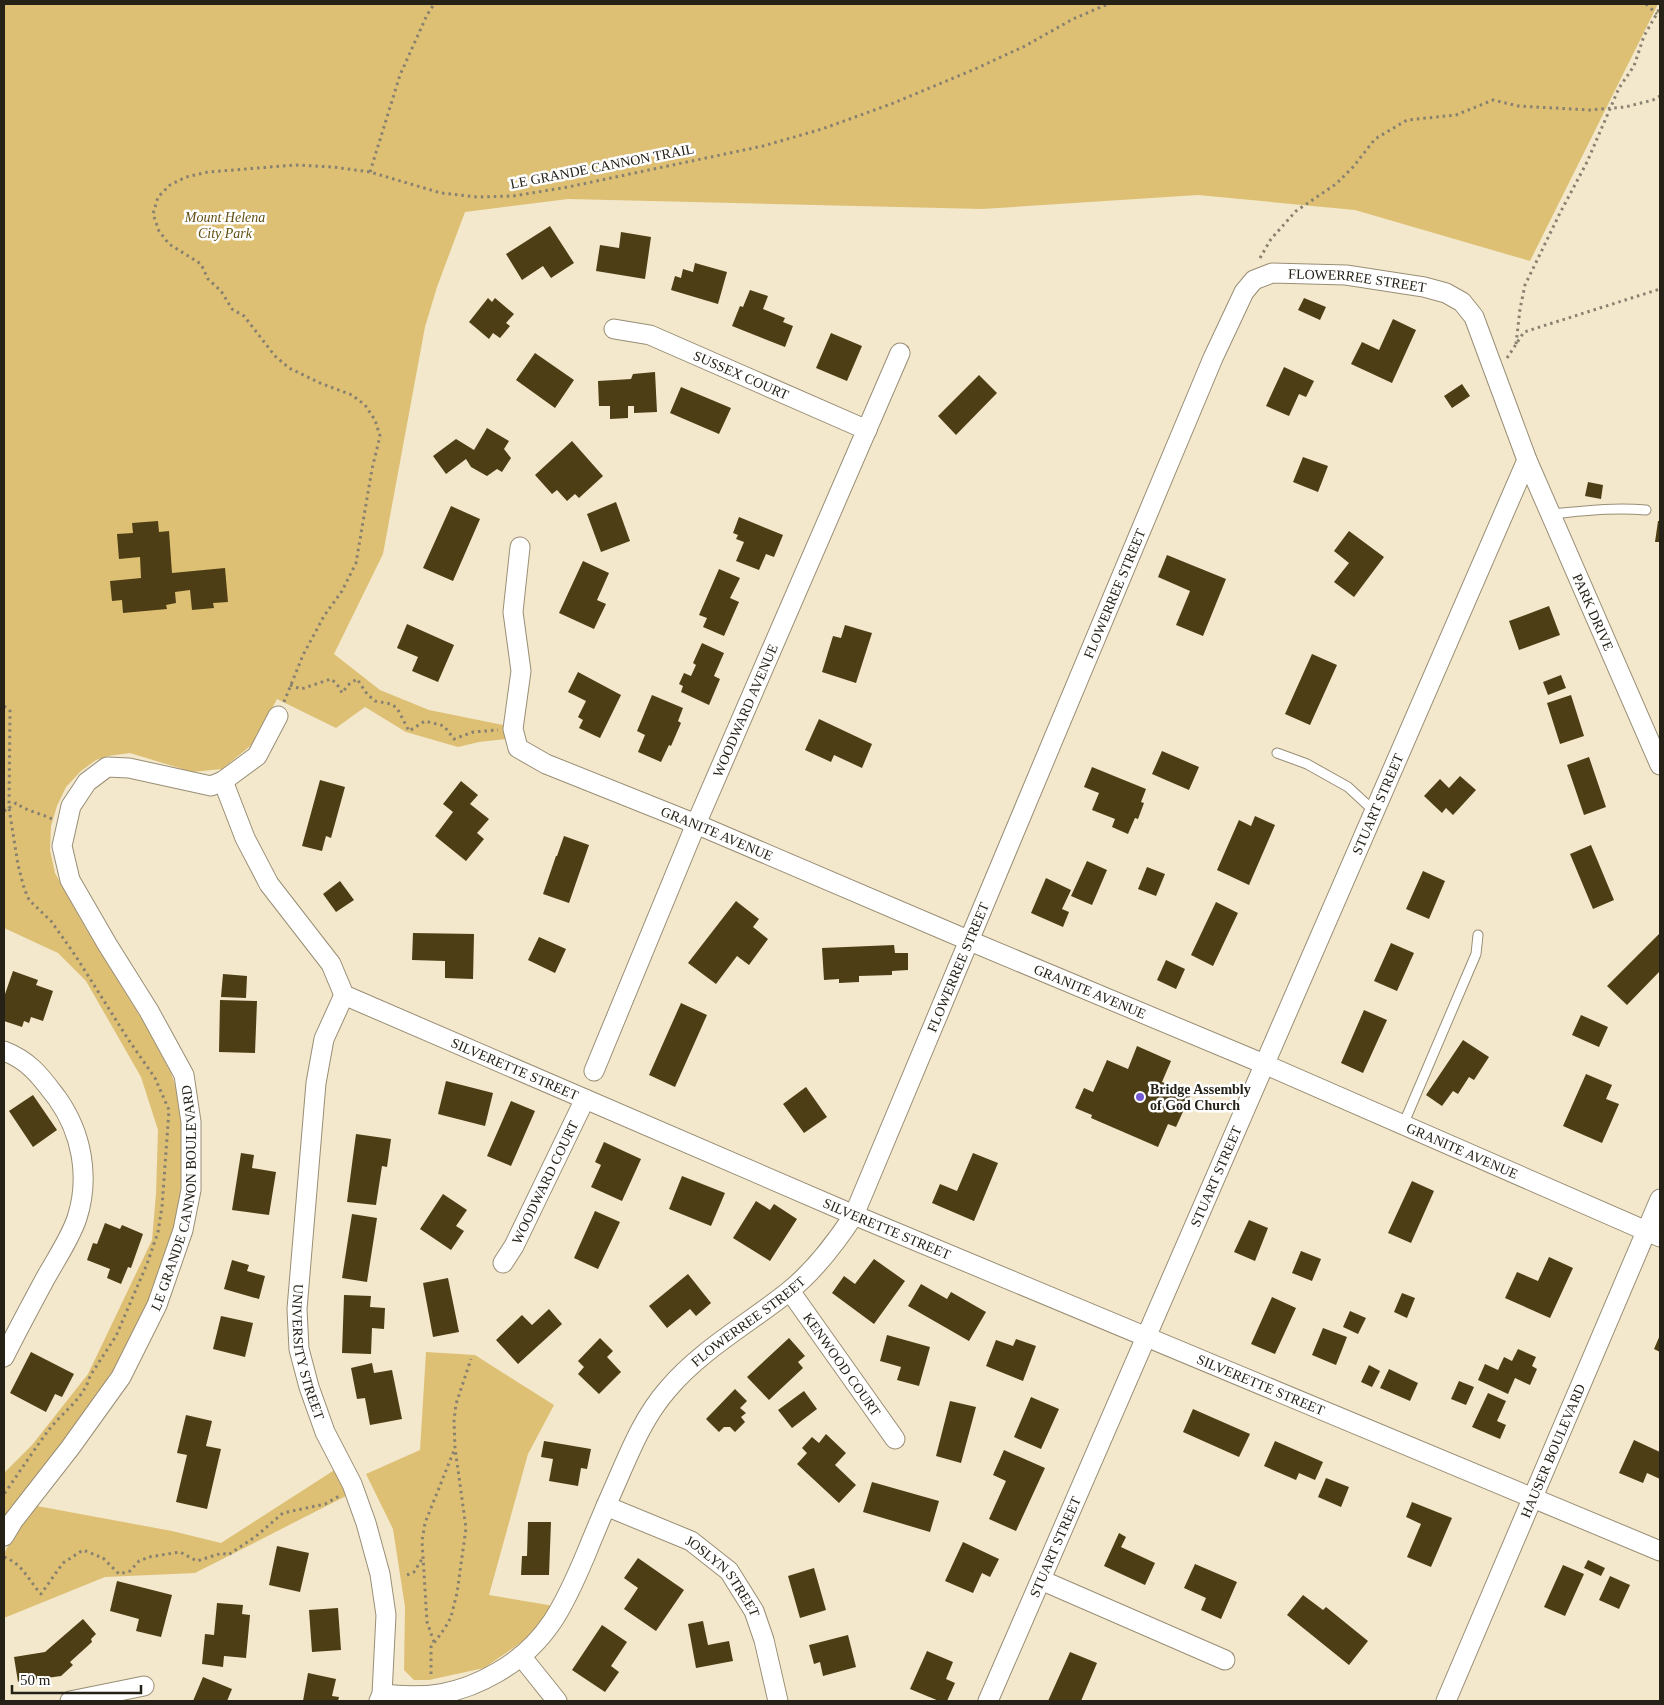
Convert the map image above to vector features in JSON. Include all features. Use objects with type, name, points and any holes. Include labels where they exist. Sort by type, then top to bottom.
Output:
[{"type":"street","name":"FLOWERREE STREET","points":[[380,1698],[433,1696],[457,1690],[486,1679],[522,1656],[543,1635],[558,1615],[571,1590],[636,1436],[653,1408],[668,1389],[694,1363],[790,1291],[812,1270],[854,1215],[970,942],[1213,358],[1244,292],[1254,280],[1272,273],[1346,275],[1446,293],[1462,302],[1474,317]]},
{"type":"street","name":"PARK DRIVE","points":[[1474,317],[1527,460],[1660,764]]},
{"type":"street","name":"SUSSEX COURT","points":[[614,329],[650,336],[867,430]]},
{"type":"street","name":"WOODWARD AVENUE","points":[[594,1071],[696,824],[900,353]]},
{"type":"street","name":"STUART STREET","points":[[988,1701],[1527,460]]},
{"type":"street","points":[[513,729],[521,671],[514,612],[520,547]]},
{"type":"street","name":"LE GRANDE CANNON BOULEVARD","points":[[4,1536],[13,1521],[70,1448],[121,1377],[157,1305],[183,1230],[191,1190],[191,1122],[184,1076],[149,1011],[70,880],[62,846],[71,806],[87,782],[107,767],[129,768],[211,786],[223,781],[258,756],[278,716]]},
{"type":"street","name":"GRANITE AVENUE","points":[[513,729],[518,748],[546,764],[696,824],[970,942],[1264,1064],[1653,1234]]},
{"type":"street","points":[[223,781],[245,838],[269,884],[331,964],[344,994]]},
{"type":"street","name":"SILVERETTE STREET","points":[[344,994],[854,1215],[1331,1415],[1532,1496],[1660,1551]]},
{"type":"street","name":"UNIVERSITY STREET","points":[[344,994],[324,1039],[316,1082],[297,1309],[299,1349],[309,1387],[325,1432],[352,1484],[366,1523],[380,1574],[386,1616],[380,1698]]},
{"type":"street","points":[[4,1051],[29,1065],[43,1078],[64,1108],[79,1143],[84,1182],[82,1201],[77,1219],[4,1356]]},
{"type":"street","name":"WOODWARD COURT","points":[[503,1264],[514,1246],[585,1099]]},
{"type":"street","name":"HAUSER BOULEVARD","points":[[1446,1701],[1532,1496],[1653,1234],[1660,1198]]},
{"type":"street","name":"KENWOOD COURT","points":[[790,1291],[895,1439]]},
{"type":"street","name":"JOSLYN STREET","points":[[606,1506],[691,1542],[728,1571],[754,1611],[764,1640],[778,1701]]},
{"type":"street","points":[[1040,1580],[1225,1660]]},
{"type":"street","points":[[522,1656],[557,1701]]},
{"type":"street","points":[[70,1701],[144,1686]]},
{"type":"lane","points":[[1551,514],[1620,508],[1646,510]]},
{"type":"lane","points":[[1277,752],[1306,764],[1348,787],[1374,811]]},
{"type":"lane","points":[[1403,1124],[1476,954],[1478,935]]},
{"type":"path","points":[[370,172],[400,75],[427,15],[434,4]]},
{"type":"path","name":"LE GRANDE CANNON TRAIL","points":[[513,729],[473,732],[454,739],[444,726],[425,721],[409,731],[397,708],[391,704],[375,701],[367,694],[357,679],[348,685],[342,693],[337,684],[331,679],[301,689],[290,685],[296,669],[317,629],[332,603],[342,591],[356,563],[372,469],[380,436],[376,420],[365,405],[352,395],[289,368],[275,356],[244,316],[232,309],[221,290],[208,279],[201,264],[169,244],[159,231],[153,214],[158,197],[170,185],[186,177],[296,165],[333,166],[370,172],[441,193],[477,197],[531,194],[568,187],[763,146],[822,129],[909,97],[1009,54],[1073,18],[1108,4]]},
{"type":"path","points":[[1646,4],[1657,14]]},
{"type":"path","points":[[1516,344],[1525,285],[1587,162],[1619,88],[1634,66],[1644,36],[1660,8]]},
{"type":"path","points":[[1254,280],[1253,270],[1271,238],[1296,211],[1336,184],[1353,167],[1375,139],[1407,120],[1456,115],[1492,100],[1518,106],[1590,110],[1635,105],[1660,96]]},
{"type":"path","points":[[1497,380],[1508,356],[1524,332],[1660,290]]},
{"type":"path","points":[[4,706],[10,711],[9,808],[16,803],[24,809],[66,825]]},
{"type":"path","points":[[431,1674],[431,1647],[451,1616],[457,1593],[466,1528],[455,1448],[454,1420],[456,1404],[471,1359]]},
{"type":"path","points":[[435,1643],[427,1622],[422,1541],[425,1523],[455,1448]]},
{"type":"path","points":[[4,1557],[24,1570],[33,1586],[41,1594],[63,1563],[84,1550],[103,1558],[119,1574],[130,1571],[139,1561],[149,1557],[180,1552],[198,1561],[222,1553],[228,1555],[255,1537],[283,1513],[325,1504],[340,1495]]},
{"type":"path","points":[[407,1575],[414,1572],[422,1558]]},
{"type":"green space","name":"Mount Helena City Park","points":[[4,4],[1658,4],[1530,261],[1355,210],[1198,195],[982,209],[568,199],[465,212],[437,287],[425,327],[383,554],[334,654],[380,690],[429,710],[503,725],[506,739],[458,747],[406,732],[365,707],[336,728],[277,699],[254,743],[222,769],[192,772],[130,753],[96,760],[81,771],[66,787],[57,806],[51,826],[50,850],[55,873],[85,927],[146,1026],[171,1073],[180,1099],[183,1142],[180,1204],[167,1265],[138,1333],[82,1420],[4,1517],[4,1473],[32,1445],[88,1374],[152,1240],[158,1130],[141,1077],[86,981],[58,953],[4,928]]},
{"type":"green space","points":[[426,1352],[475,1355],[554,1405],[528,1454],[489,1595],[554,1606],[532,1635],[484,1668],[429,1680],[414,1680],[404,1670],[405,1607],[393,1529],[366,1474],[420,1450]]},
{"type":"green space","points":[[336,1469],[348,1495],[195,1573],[105,1577],[4,1618],[4,1554],[12,1537],[37,1506],[172,1531],[221,1543]]},
{"type":"building","points":[[550,226],[574,263],[551,278],[543,266],[522,280],[506,254]]},
{"type":"building","points":[[621,232],[651,237],[645,279],[596,271],[600,245],[619,248]]},
{"type":"building","points":[[695,263],[727,272],[718,304],[671,290],[675,276],[681,278],[683,269],[693,272]]},
{"type":"building","points":[[750,290],[768,296],[763,309],[785,318],[783,322],[793,326],[785,347],[732,326],[740,306],[743,307]]},
{"type":"building","points":[[488,298],[492,302],[495,298],[514,314],[506,323],[510,326],[500,338],[493,333],[489,339],[469,322]]},
{"type":"building","points":[[1304,298],[1326,307],[1320,320],[1298,310]]},
{"type":"building","points":[[1393,319],[1416,330],[1392,383],[1351,364],[1362,342],[1379,350]]},
{"type":"building","points":[[831,333],[862,346],[847,381],[816,368]]},
{"type":"building","points":[[535,353],[574,380],[555,408],[516,380]]},
{"type":"building","points":[[1284,367],[1314,381],[1306,397],[1299,394],[1289,416],[1266,406]]},
{"type":"building","points":[[655,372],[657,412],[634,413],[634,406],[628,406],[628,418],[610,419],[610,406],[599,406],[598,381],[631,379],[633,374]]},
{"type":"building","points":[[979,375],[997,393],[956,435],[938,416]]},
{"type":"building","points":[[1462,384],[1470,396],[1452,408],[1444,396]]},
{"type":"building","points":[[681,387],[731,408],[719,434],[670,413]]},
{"type":"building","points":[[487,428],[509,441],[504,449],[511,458],[502,472],[497,469],[487,476],[471,467],[466,459],[446,474],[433,456],[456,439],[474,450]]},
{"type":"building","points":[[572,441],[603,476],[579,498],[575,494],[567,501],[557,490],[552,494],[535,475]]},
{"type":"building","points":[[1303,457],[1328,466],[1318,492],[1293,482]]},
{"type":"building","points":[[1588,482],[1603,485],[1601,499],[1585,496]]},
{"type":"building","points":[[616,502],[630,541],[601,552],[587,514]]},
{"type":"building","points":[[451,506],[480,519],[453,581],[423,568]]},
{"type":"building","points":[[739,517],[783,535],[774,557],[766,554],[759,570],[736,561],[744,542],[736,539],[738,535],[733,533]]},
{"type":"building","points":[[158,521],[159,532],[169,531],[172,573],[225,568],[228,602],[213,603],[214,608],[192,610],[190,590],[175,592],[176,603],[166,605],[167,609],[123,613],[122,600],[112,601],[110,581],[141,578],[140,557],[119,559],[117,534],[133,533],[132,523]]},
{"type":"building","points":[[1658,521],[1660,521],[1660,542],[1655,542]]},
{"type":"building","points":[[1349,531],[1384,557],[1354,597],[1334,582],[1349,563],[1334,551]]},
{"type":"building","points":[[1167,555],[1226,579],[1203,636],[1176,625],[1190,591],[1158,577]]},
{"type":"building","points":[[583,561],[609,573],[597,600],[606,604],[594,629],[559,613]]},
{"type":"building","points":[[719,569],[740,578],[730,598],[739,602],[724,636],[703,627],[707,618],[699,615]]},
{"type":"building","points":[[1549,606],[1560,635],[1519,650],[1509,621]]},
{"type":"building","points":[[407,624],[454,645],[438,682],[412,671],[418,657],[397,648]]},
{"type":"building","points":[[845,625],[872,633],[856,683],[822,672],[833,636],[841,638]]},
{"type":"building","points":[[702,643],[724,653],[714,676],[720,679],[709,705],[681,692],[683,686],[679,684],[684,673],[691,676],[696,665],[693,663]]},
{"type":"building","points":[[1312,654],[1337,665],[1310,725],[1285,714]]},
{"type":"building","points":[[578,672],[621,695],[600,738],[579,728],[583,720],[578,717],[586,701],[568,692]]},
{"type":"building","points":[[1561,675],[1566,688],[1548,695],[1543,682]]},
{"type":"building","points":[[652,695],[683,708],[678,721],[681,723],[671,746],[669,745],[661,762],[638,752],[645,735],[637,731]]},
{"type":"building","points":[[1571,695],[1584,736],[1560,744],[1547,703]]},
{"type":"building","points":[[819,719],[872,744],[862,768],[834,755],[831,762],[805,750]]},
{"type":"building","points":[[1162,751],[1199,767],[1189,790],[1152,774]]},
{"type":"building","points":[[1589,757],[1606,807],[1584,815],[1567,765]]},
{"type":"building","points":[[1092,767],[1146,789],[1141,802],[1144,803],[1138,819],[1135,818],[1128,834],[1112,827],[1115,819],[1092,810],[1099,793],[1084,787]]},
{"type":"building","points":[[1460,776],[1476,790],[1453,815],[1446,808],[1442,813],[1424,796],[1440,779],[1449,788]]},
{"type":"building","points":[[320,780],[345,787],[331,838],[326,836],[322,851],[302,846]]},
{"type":"building","points":[[461,781],[478,795],[470,804],[489,819],[477,833],[484,839],[466,861],[435,836],[453,812],[443,804]]},
{"type":"building","points":[[1255,816],[1275,825],[1249,885],[1217,870],[1239,820],[1251,826]]},
{"type":"building","points":[[564,836],[589,845],[569,903],[543,894]]},
{"type":"building","points":[[1591,845],[1614,900],[1593,909],[1570,854]]},
{"type":"building","points":[[1087,861],[1107,870],[1092,905],[1071,896]]},
{"type":"building","points":[[1147,867],[1165,874],[1156,896],[1138,889]]},
{"type":"building","points":[[1423,871],[1445,881],[1429,919],[1406,909]]},
{"type":"building","points":[[1046,878],[1071,890],[1062,909],[1069,912],[1063,927],[1031,913]]},
{"type":"building","points":[[340,881],[354,900],[336,912],[323,894]]},
{"type":"building","points":[[736,901],[759,919],[753,927],[768,939],[749,965],[737,956],[716,984],[688,963]]},
{"type":"building","points":[[1216,902],[1238,913],[1213,966],[1191,955]]},
{"type":"building","points":[[413,933],[474,934],[473,979],[445,978],[445,961],[412,960]]},
{"type":"building","points":[[1660,933],[1660,971],[1627,1005],[1607,986]]},
{"type":"building","points":[[539,937],[566,949],[555,973],[528,960]]},
{"type":"building","points":[[1391,943],[1414,953],[1397,991],[1374,981]]},
{"type":"building","points":[[894,945],[895,953],[908,953],[908,970],[892,971],[892,975],[859,976],[859,982],[839,983],[839,979],[824,980],[822,948]]},
{"type":"building","points":[[1166,960],[1185,969],[1176,989],[1157,980]]},
{"type":"building","points":[[13,971],[38,980],[36,985],[53,991],[43,1021],[31,1017],[29,1023],[24,1021],[22,1027],[4,1021],[4,997]]},
{"type":"building","points":[[223,974],[247,976],[246,998],[221,997]]},
{"type":"building","points":[[220,1000],[257,1001],[255,1053],[219,1052]]},
{"type":"building","points":[[681,1003],[707,1015],[675,1087],[649,1075]]},
{"type":"building","points":[[1364,1010],[1387,1020],[1363,1073],[1341,1063]]},
{"type":"building","points":[[1581,1015],[1608,1027],[1599,1047],[1572,1035]]},
{"type":"building","points":[[1463,1040],[1489,1057],[1474,1080],[1469,1077],[1458,1094],[1453,1091],[1442,1106],[1426,1095]]},
{"type":"building","points":[[1137,1046],[1171,1061],[1162,1082],[1191,1094],[1176,1127],[1168,1124],[1158,1147],[1091,1118],[1092,1115],[1075,1108],[1084,1088],[1093,1092],[1107,1060],[1128,1069]]},
{"type":"building","points":[[1586,1074],[1612,1085],[1606,1099],[1619,1104],[1602,1143],[1563,1126]]},
{"type":"building","points":[[446,1081],[493,1093],[485,1126],[438,1114]]},
{"type":"building","points":[[806,1087],[827,1117],[804,1133],[783,1104]]},
{"type":"building","points":[[33,1095],[57,1130],[33,1147],[9,1111]]},
{"type":"building","points":[[511,1101],[535,1111],[511,1166],[487,1156]]},
{"type":"building","points":[[356,1134],[391,1139],[387,1167],[382,1166],[376,1205],[347,1202]]},
{"type":"building","points":[[604,1142],[641,1159],[622,1201],[591,1187],[601,1165],[595,1162]]},
{"type":"building","points":[[241,1153],[254,1155],[252,1168],[276,1172],[269,1215],[232,1210]]},
{"type":"building","points":[[973,1153],[998,1163],[974,1221],[932,1203],[940,1184],[957,1191]]},
{"type":"building","points":[[682,1176],[725,1193],[711,1226],[669,1209]]},
{"type":"building","points":[[1412,1181],[1434,1191],[1411,1243],[1388,1233]]},
{"type":"building","points":[[443,1194],[467,1210],[456,1226],[464,1231],[451,1250],[420,1229]]},
{"type":"building","points":[[756,1201],[770,1210],[774,1204],[797,1219],[770,1261],[733,1238]]},
{"type":"building","points":[[595,1211],[620,1222],[598,1269],[574,1258]]},
{"type":"building","points":[[352,1214],[377,1218],[367,1282],[342,1278]]},
{"type":"building","points":[[1249,1220],[1268,1228],[1255,1261],[1234,1252]]},
{"type":"building","points":[[105,1223],[120,1229],[122,1225],[143,1234],[131,1268],[128,1267],[121,1284],[107,1278],[110,1269],[87,1260],[93,1243],[97,1244]]},
{"type":"building","points":[[1301,1251],[1321,1259],[1312,1281],[1292,1273]]},
{"type":"building","points":[[1549,1257],[1573,1268],[1550,1318],[1505,1298],[1517,1272],[1538,1281]]},
{"type":"building","points":[[874,1259],[905,1281],[874,1324],[832,1293],[844,1276],[855,1284]]},
{"type":"building","points":[[232,1260],[249,1265],[247,1271],[265,1276],[259,1299],[224,1289]]},
{"type":"building","points":[[688,1274],[711,1303],[696,1316],[690,1309],[667,1328],[649,1306]]},
{"type":"building","points":[[448,1278],[459,1332],[433,1337],[423,1283]]},
{"type":"building","points":[[921,1284],[947,1299],[951,1292],[986,1312],[969,1341],[908,1306]]},
{"type":"building","points":[[1402,1293],[1415,1298],[1407,1318],[1394,1312]]},
{"type":"building","points":[[344,1295],[371,1296],[370,1307],[385,1308],[384,1329],[372,1328],[371,1354],[342,1353]]},
{"type":"building","points":[[1272,1297],[1296,1308],[1275,1354],[1251,1344]]},
{"type":"building","points":[[549,1309],[562,1324],[518,1364],[496,1340],[522,1315],[532,1325]]},
{"type":"building","points":[[1350,1311],[1366,1318],[1358,1334],[1343,1327]]},
{"type":"building","points":[[221,1316],[253,1323],[245,1357],[213,1349]]},
{"type":"building","points":[[1323,1328],[1347,1337],[1336,1365],[1312,1355]]},
{"type":"building","points":[[887,1335],[930,1347],[919,1386],[897,1380],[901,1367],[880,1361]]},
{"type":"building","points":[[1660,1335],[1660,1352],[1654,1349]]},
{"type":"building","points":[[600,1338],[613,1351],[607,1357],[621,1372],[599,1394],[578,1374],[584,1367],[578,1361]]},
{"type":"building","points":[[789,1338],[805,1356],[798,1362],[803,1368],[769,1400],[747,1377]]},
{"type":"building","points":[[1016,1339],[1036,1346],[1023,1381],[986,1366],[996,1340],[1013,1346]]},
{"type":"building","points":[[1518,1349],[1536,1357],[1532,1366],[1537,1369],[1530,1385],[1515,1378],[1508,1394],[1478,1380],[1485,1364],[1498,1370],[1504,1357],[1512,1361]]},
{"type":"building","points":[[31,1352],[74,1374],[62,1397],[55,1394],[46,1412],[10,1393]]},
{"type":"building","points":[[372,1363],[374,1373],[392,1370],[402,1419],[370,1425],[365,1398],[357,1399],[351,1368]]},
{"type":"building","points":[[1369,1365],[1380,1371],[1372,1387],[1361,1382]]},
{"type":"building","points":[[1389,1369],[1418,1383],[1410,1401],[1380,1388]]},
{"type":"building","points":[[1459,1381],[1474,1387],[1466,1405],[1451,1399]]},
{"type":"building","points":[[735,1389],[747,1401],[740,1408],[746,1413],[741,1417],[745,1422],[735,1432],[730,1427],[724,1427],[719,1432],[706,1419]]},
{"type":"building","points":[[804,1391],[817,1409],[792,1428],[778,1410]]},
{"type":"building","points":[[1488,1393],[1506,1401],[1497,1421],[1506,1425],[1500,1439],[1472,1427]]},
{"type":"building","points":[[1031,1397],[1059,1409],[1041,1449],[1014,1437]]},
{"type":"building","points":[[950,1401],[976,1407],[961,1463],[936,1456]]},
{"type":"building","points":[[1193,1409],[1250,1434],[1239,1457],[1183,1432]]},
{"type":"building","points":[[186,1415],[212,1421],[206,1446],[221,1449],[207,1509],[176,1502],[187,1455],[177,1453]]},
{"type":"building","points":[[826,1434],[846,1453],[835,1465],[856,1485],[839,1503],[797,1464],[807,1453],[802,1448],[812,1437],[819,1443]]},
{"type":"building","points":[[1634,1440],[1660,1452],[1660,1479],[1647,1473],[1643,1483],[1619,1473]]},
{"type":"building","points":[[544,1441],[591,1449],[587,1469],[581,1468],[578,1486],[549,1481],[553,1459],[541,1457]]},
{"type":"building","points":[[1275,1441],[1323,1462],[1315,1480],[1299,1473],[1296,1480],[1264,1466]]},
{"type":"building","points":[[1004,1450],[1045,1468],[1016,1531],[989,1519],[1006,1481],[993,1475]]},
{"type":"building","points":[[1326,1478],[1349,1487],[1341,1507],[1318,1497]]},
{"type":"building","points":[[872,1482],[939,1501],[930,1532],[863,1512]]},
{"type":"building","points":[[1412,1502],[1452,1518],[1431,1567],[1407,1557],[1421,1524],[1406,1517]]},
{"type":"building","points":[[528,1522],[551,1522],[549,1575],[521,1575],[522,1556],[527,1556]]},
{"type":"building","points":[[1119,1533],[1126,1537],[1121,1547],[1155,1563],[1145,1585],[1104,1566]]},
{"type":"building","points":[[963,1542],[999,1559],[990,1577],[982,1573],[973,1593],[945,1581]]},
{"type":"building","points":[[277,1546],[309,1553],[300,1592],[269,1585]]},
{"type":"building","points":[[638,1558],[684,1590],[656,1631],[624,1609],[638,1588],[624,1578]]},
{"type":"building","points":[[1588,1560],[1605,1568],[1601,1576],[1584,1568]]},
{"type":"building","points":[[1195,1564],[1237,1582],[1221,1619],[1201,1610],[1206,1598],[1184,1588]]},
{"type":"building","points":[[1563,1565],[1584,1574],[1565,1616],[1544,1607]]},
{"type":"building","points":[[814,1568],[826,1610],[800,1618],[788,1576]]},
{"type":"building","points":[[1610,1576],[1630,1585],[1619,1609],[1599,1600]]},
{"type":"building","points":[[117,1581],[172,1595],[161,1637],[136,1631],[139,1619],[110,1611]]},
{"type":"building","points":[[1303,1595],[1323,1610],[1326,1607],[1368,1641],[1349,1665],[1287,1615]]},
{"type":"building","points":[[217,1603],[243,1605],[242,1614],[250,1615],[246,1658],[224,1656],[223,1667],[202,1664],[205,1634],[214,1635]]},
{"type":"building","points":[[338,1608],[341,1650],[312,1652],[309,1610]]},
{"type":"building","points":[[83,1619],[96,1634],[91,1639],[92,1642],[70,1662],[73,1665],[61,1676],[18,1682],[14,1657],[45,1652]]},
{"type":"building","points":[[703,1621],[708,1645],[729,1641],[733,1661],[696,1668],[688,1624]]},
{"type":"building","points":[[602,1625],[627,1642],[611,1666],[619,1672],[605,1692],[572,1670]]},
{"type":"building","points":[[848,1635],[856,1667],[823,1676],[820,1662],[814,1664],[809,1645]]},
{"type":"building","points":[[927,1651],[953,1662],[946,1679],[955,1683],[947,1701],[939,1701],[910,1689]]},
{"type":"building","points":[[1070,1652],[1097,1663],[1081,1701],[1048,1701]]},
{"type":"building","points":[[308,1673],[336,1679],[332,1696],[339,1697],[338,1701],[303,1701]]},
{"type":"building","points":[[203,1677],[232,1689],[227,1701],[193,1701]]},
{"type":"place","name":"Bridge Assembly of God Church","points":[[1140,1097]]}]
